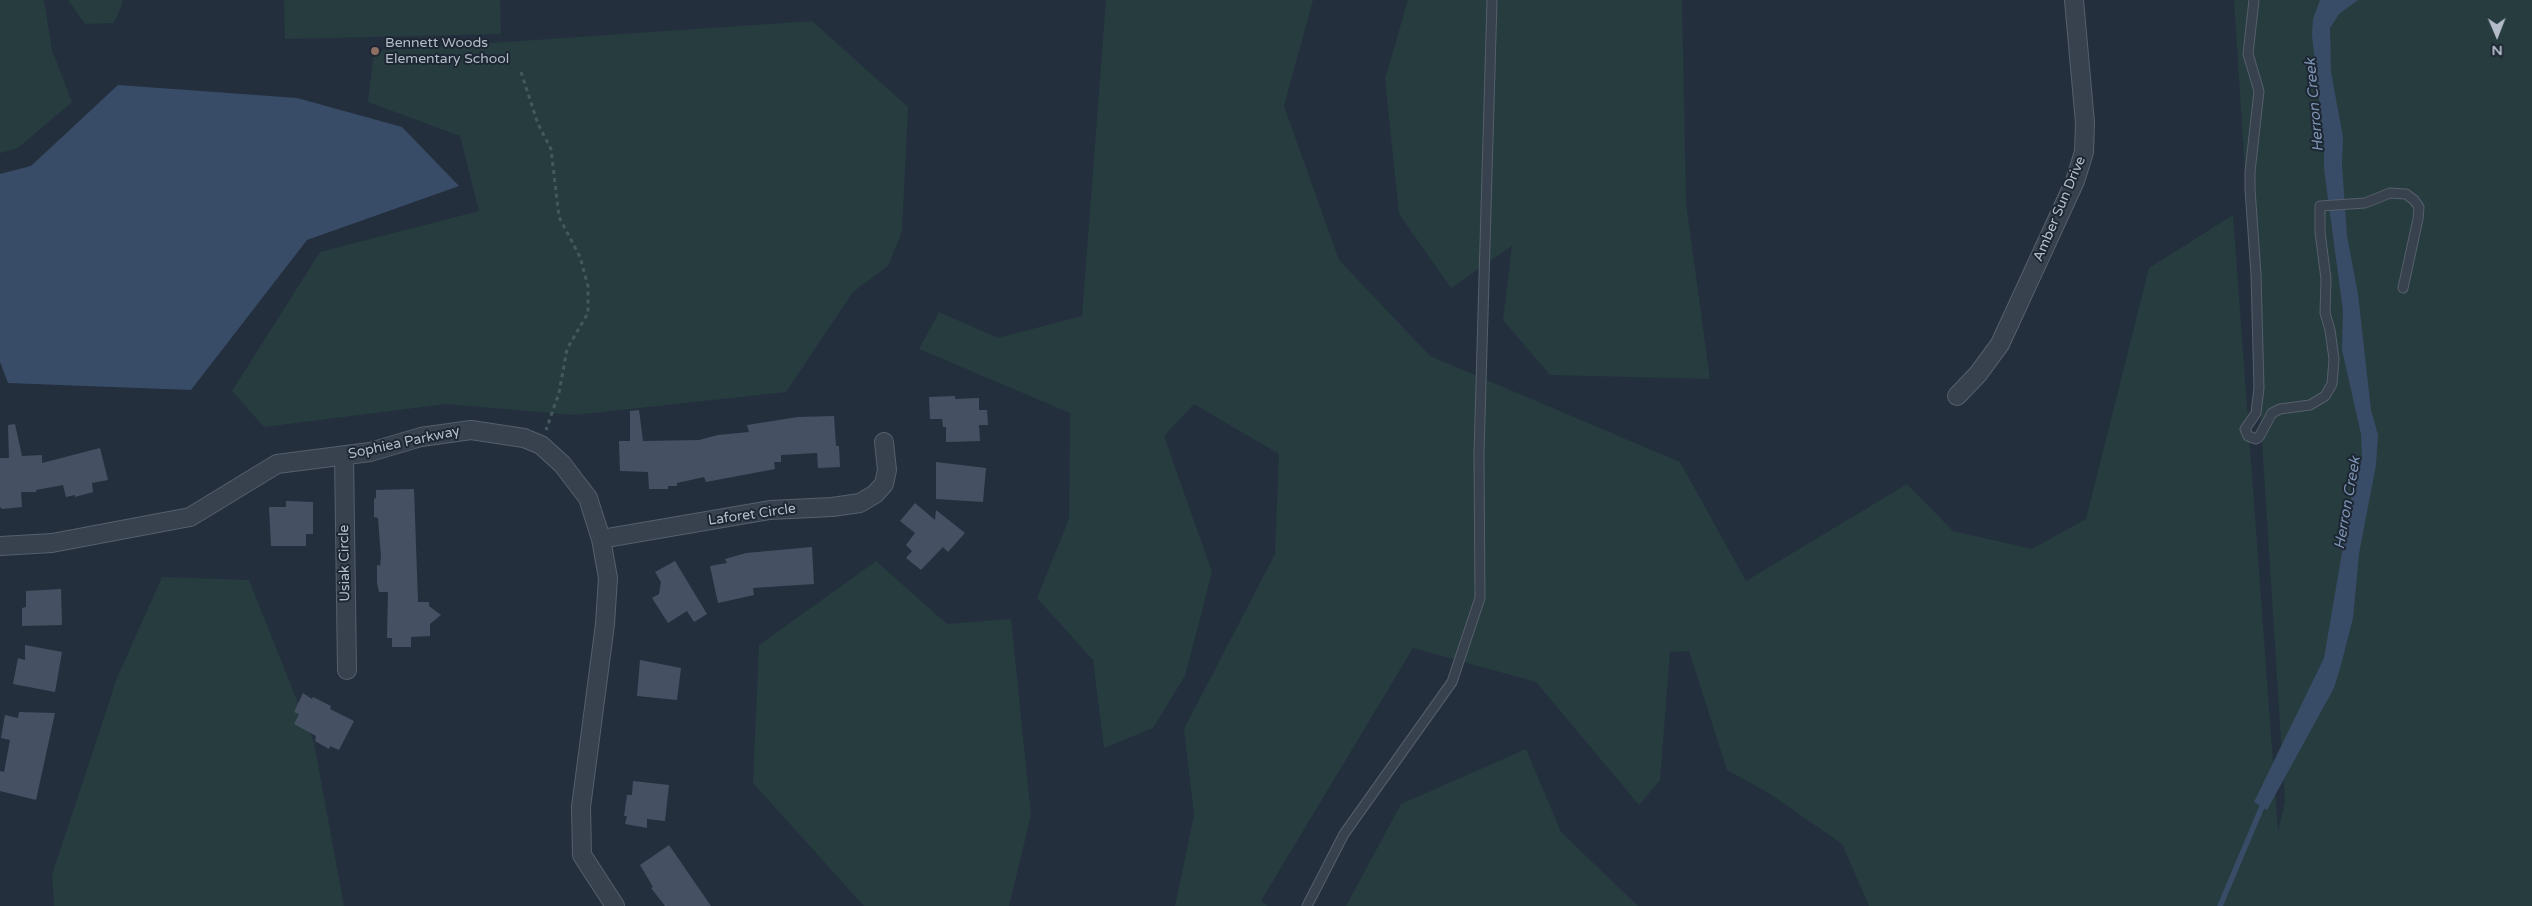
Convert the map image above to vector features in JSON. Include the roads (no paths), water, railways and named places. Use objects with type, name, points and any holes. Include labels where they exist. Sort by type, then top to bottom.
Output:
[{"type":"street","name":"Amber Sun Drive","points":[[1957,396],[1978,374],[2000,344],[2075,180],[2084,152],[2085,123],[2074,0]]},
{"type":"street","name":"Sophiea Parkway","points":[[0,546],[52,543],[190,517],[277,464],[370,452],[420,436],[457,430],[471,430],[524,438],[541,445],[562,464],[588,498],[601,538],[608,578],[606,615],[581,807],[582,855],[614,906]]},
{"type":"street","name":"Laforet Circle","points":[[601,538],[770,510],[832,507],[860,503],[875,494],[884,484],[886,470],[884,442]]},
{"type":"street","name":"Usiak Circle","points":[[344,455],[347,670]]},
{"type":"lane","points":[[1307,906],[1344,834],[1452,682],[1480,598],[1479,453],[1492,0]]},
{"type":"lane","points":[[2254,0],[2248,54],[2259,91],[2250,172],[2256,274],[2259,388],[2256,413],[2245,429],[2246,434],[2252,438],[2259,437],[2272,413],[2280,409],[2310,405],[2326,396],[2332,384],[2334,374],[2333,345],[2325,313],[2326,264],[2319,218],[2320,206],[2356,204],[2390,194],[2406,194],[2419,207],[2414,248],[2403,288]]},
{"type":"water","points":[[2320,0],[2358,0],[2339,14],[2330,28],[2331,72],[2343,137],[2342,164],[2347,236],[2358,294],[2371,410],[2378,435],[2376,465],[2359,554],[2353,618],[2341,665],[2334,688],[2267,810],[2254,802],[2324,658],[2353,488],[2362,458],[2361,434],[2342,350],[2343,311],[2324,169],[2324,143],[2312,35],[2313,19]]},
{"type":"water","points":[[118,85],[297,98],[402,127],[459,186],[307,240],[191,390],[8,383],[0,362],[0,174],[31,166]]},
{"type":"waterway","name":"Herron Creek","points":[[2220,906],[2264,802]]},
{"type":"place","name":"Bennett Woods Elementary School","points":[[375,51]]}]
